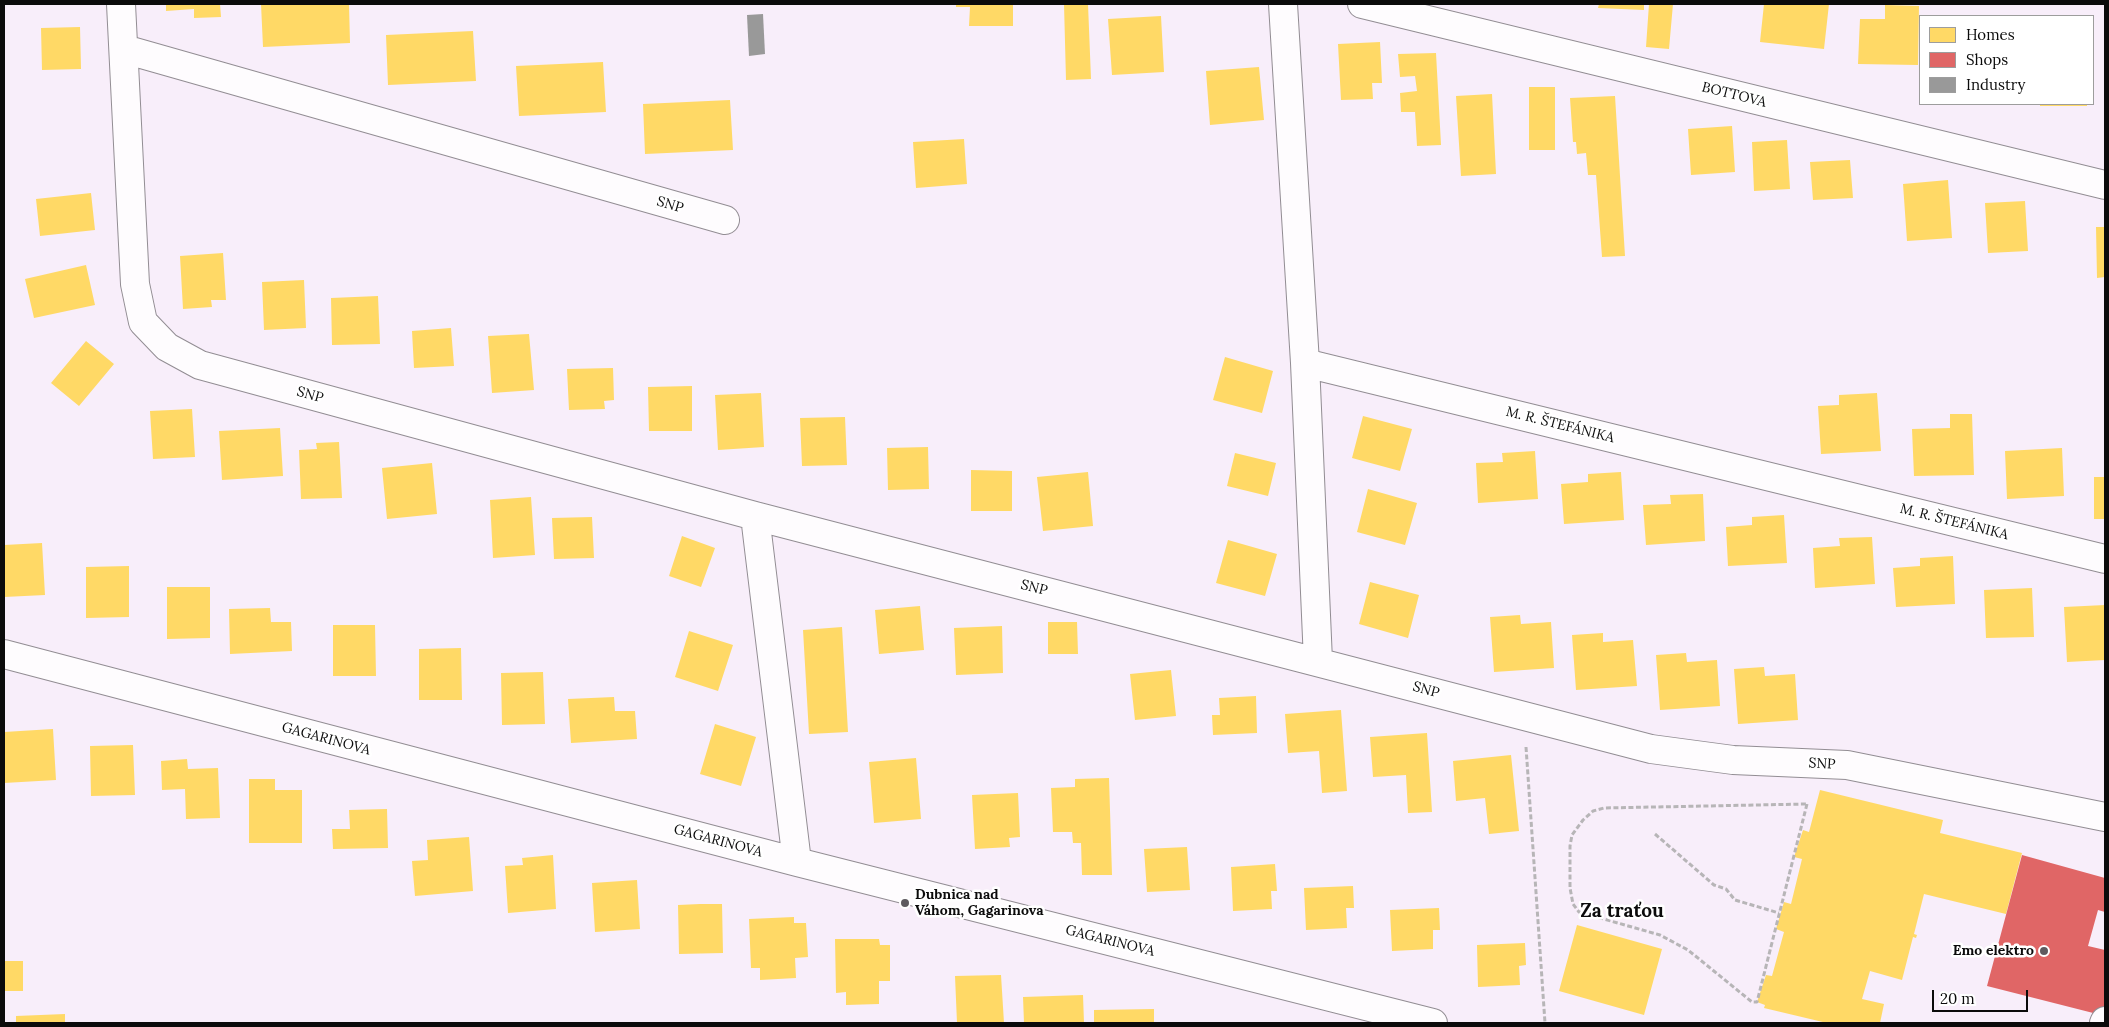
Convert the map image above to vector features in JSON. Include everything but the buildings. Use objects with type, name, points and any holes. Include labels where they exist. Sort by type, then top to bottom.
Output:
[{"type":"street","name":"SNP","points":[[121,4],[135,284],[143,322],[167,347],[200,365],[755,516],[1318,661],[1524,717],[1651,748],[1733,760],[1847,765],[2105,817]]},
{"type":"street","points":[[1283,4],[1306,363],[1318,661]]},
{"type":"street","name":"BOTTOVA","points":[[1362,4],[2105,185]]},
{"type":"street","name":"SNP","points":[[124,49],[725,220]]},
{"type":"street","name":"M. R. ŠTEFÁNIKA","points":[[1306,363],[2105,559]]},
{"type":"street","points":[[755,516],[797,862]]},
{"type":"street","name":"GAGARINOVA","points":[[4,654],[797,862],[1433,1023]]},
{"type":"path","points":[[1524,717],[1545,1023]]},
{"type":"path","points":[[1807,804],[1779,913],[1757,1002],[1752,1002],[1688,950],[1660,935],[1579,912],[1573,904],[1570,888],[1570,846],[1572,835],[1588,816],[1604,808],[1807,804]]},
{"type":"path","points":[[1655,834],[1714,886],[1726,889],[1735,900],[1779,913]]},
{"type":"place","name":"Dubnica nad Váhom, Gagarinova","points":[[905,903]]},
{"type":"place","name":"Emo elektro","points":[[2044,951]]},
{"type":"district","name":"Za traťou","points":[[1622,912]]}]
